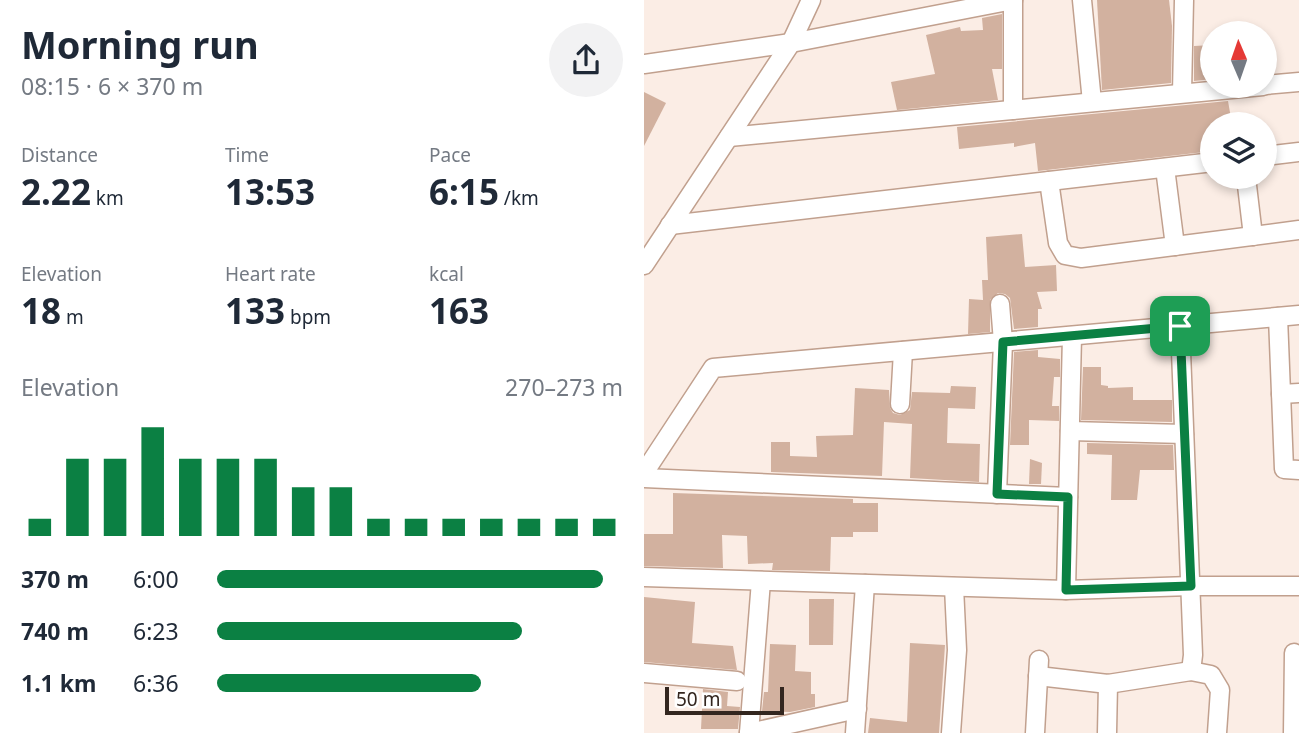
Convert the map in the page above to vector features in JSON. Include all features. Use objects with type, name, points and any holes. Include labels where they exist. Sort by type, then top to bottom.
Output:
[{"type":"street","points":[[644,265],[792,43],[811,0]]},
{"type":"street","points":[[644,64],[792,43],[1013,0],[1013,110]]},
{"type":"street","points":[[1082,0],[1091,102]]},
{"type":"street","points":[[1182,93],[1184,0]]},
{"type":"street","points":[[1278,84],[1299,82]]},
{"type":"street","points":[[729,137],[1200,91]]},
{"type":"street","points":[[1277,155],[1299,152]]},
{"type":"street","points":[[670,225],[1200,164]]},
{"type":"street","points":[[1165,168],[1175,246]]},
{"type":"street","points":[[1049,181],[1058,243],[1065,255],[1082,258],[1299,230]]},
{"type":"street","points":[[1247,189],[1253,236]]},
{"type":"street","points":[[997,494],[1003,342],[1000,304]]},
{"type":"street","points":[[1068,497],[644,475],[713,368],[1180,326],[1288,321],[1290,393],[1283,469],[1299,470]]},
{"type":"street","points":[[1180,326],[1191,586],[1191,671]]},
{"type":"street","points":[[1066,590],[1072,336]]},
{"type":"street","points":[[900,404],[902,351]]},
{"type":"street","points":[[1070,431],[1184,434]]},
{"type":"street","points":[[644,577],[1066,590],[1299,586]]},
{"type":"street","points":[[761,580],[749,733],[857,709]]},
{"type":"street","points":[[855,733],[865,584]]},
{"type":"street","points":[[951,733],[957,650],[954,587]]},
{"type":"street","points":[[1293,733],[1294,653]]},
{"type":"street","points":[[1035,733],[1038,668],[1108,684],[1191,671],[1211,675],[1220,690],[1217,733]]},
{"type":"street","points":[[644,673],[737,681]]},
{"type":"street","points":[[1107,733],[1108,684]]},
{"type":"building","points":[[1097,0],[1169,0],[1172,26],[1171,83],[1102,90]]},
{"type":"building","points":[[1002,14],[1002,69],[992,69],[998,100],[897,110],[891,82],[935,74],[926,35],[960,27],[961,31],[983,30],[982,18]]},
{"type":"building","points":[[1194,46],[1200,46],[1200,80],[1194,81]]},
{"type":"building","points":[[644,92],[666,103],[644,146]]},
{"type":"building","points":[[1228,101],[1230,112],[1200,112],[1200,152],[1038,171],[1035,143],[1014,147],[1014,143],[959,149],[957,127]]},
{"type":"building","points":[[1022,234],[1025,267],[1056,265],[1057,291],[1037,292],[1042,309],[1038,309],[1038,327],[1014,329],[1010,298],[998,293],[990,300],[990,332],[968,334],[969,299],[983,300],[982,280],[988,280],[986,237]]},
{"type":"building","points":[[1038,350],[1038,357],[1060,359],[1060,377],[1054,377],[1052,406],[1059,406],[1059,421],[1029,420],[1029,445],[1010,445],[1014,352]]},
{"type":"building","points":[[1083,367],[1101,367],[1101,385],[1108,388],[1133,387],[1133,400],[1172,400],[1172,422],[1081,420]]},
{"type":"building","points":[[951,386],[976,387],[975,409],[948,408],[947,443],[980,444],[979,482],[910,478],[912,424],[884,422],[882,476],[771,472],[771,442],[790,442],[790,456],[817,457],[816,436],[853,435],[855,388],[889,390],[890,408],[893,413],[900,415],[910,410],[912,392],[950,393]]},
{"type":"building","points":[[1087,443],[1173,445],[1174,470],[1140,470],[1137,500],[1111,500],[1112,455],[1087,454]]},
{"type":"building","points":[[1030,459],[1042,463],[1041,484],[1029,484]]},
{"type":"building","points":[[673,493],[853,499],[853,503],[878,503],[878,532],[853,532],[853,537],[831,537],[830,571],[772,570],[773,563],[748,564],[747,536],[722,535],[723,568],[644,566],[644,534],[673,534]]},
{"type":"building","points":[[644,597],[695,602],[692,643],[733,646],[737,670],[644,662]]},
{"type":"building","points":[[809,599],[834,599],[833,645],[809,645]]},
{"type":"building","points":[[910,643],[945,645],[939,733],[868,733],[870,718],[907,722]]},
{"type":"building","points":[[770,644],[796,645],[795,671],[811,672],[811,694],[815,694],[815,707],[790,712],[762,711],[764,692],[768,692]]},
{"type":"building","points":[[703,689],[728,692],[727,706],[740,707],[738,729],[701,729]]},
{"type":"route","points":[[1180,326],[1191,586],[1066,590],[1068,497],[997,494],[1003,342],[1180,326]]}]
